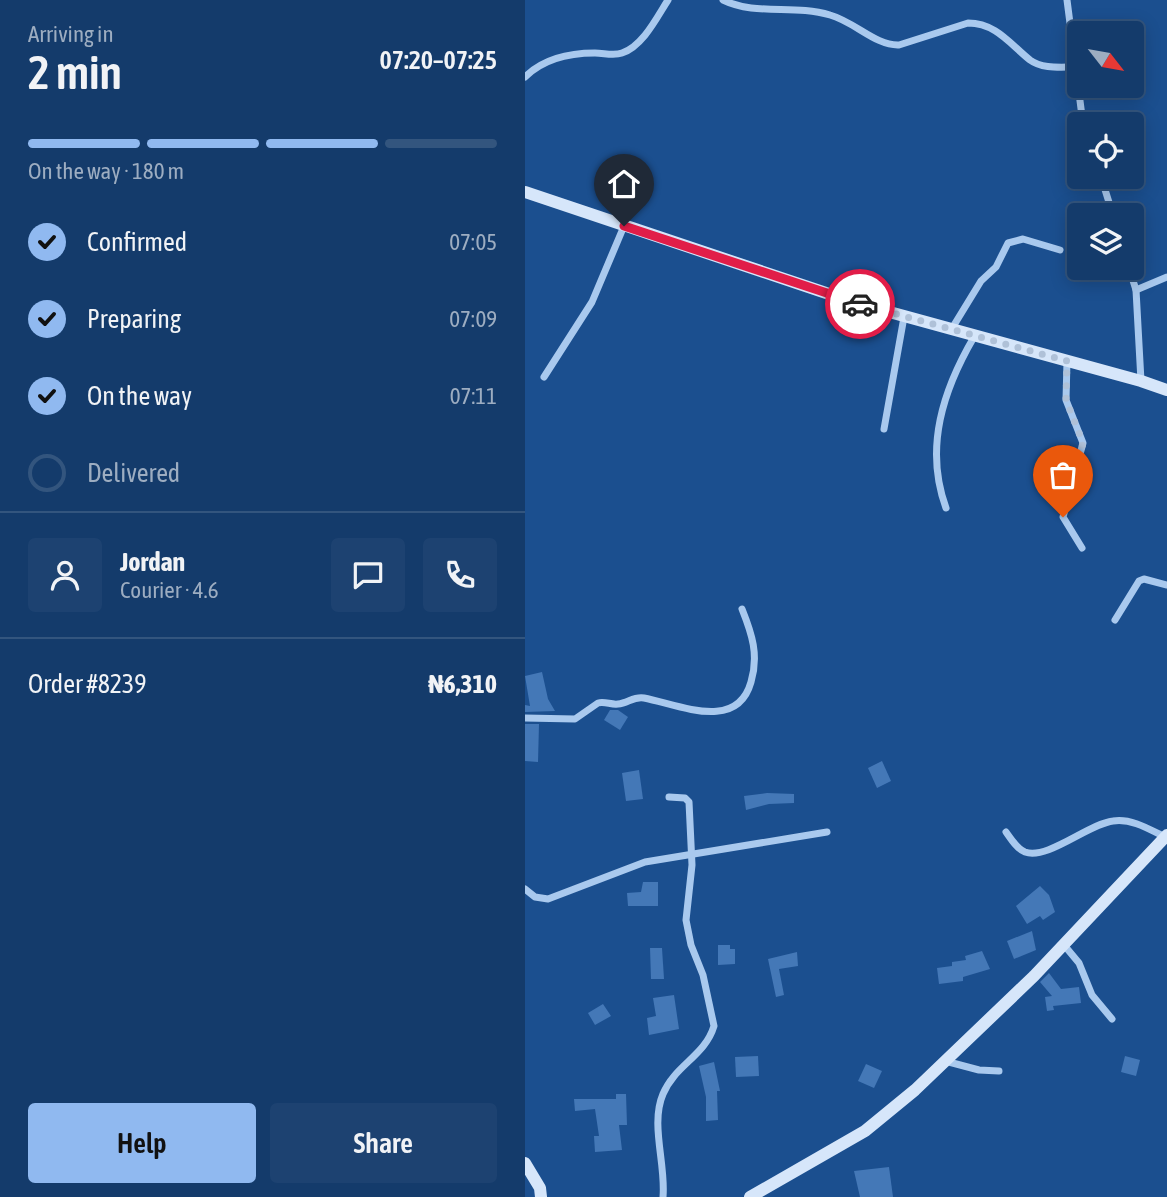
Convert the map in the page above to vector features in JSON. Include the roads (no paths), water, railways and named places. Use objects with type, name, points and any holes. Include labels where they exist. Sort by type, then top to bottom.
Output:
[{"type":"main road","points":[[525,192],[904,317],[1167,390]]},
{"type":"main road","points":[[750,1197],[865,1131],[945,1061],[1064,945],[1166,836]]},
{"type":"main road","points":[[525,1163],[540,1188],[541,1197]]},
{"type":"street","points":[[525,78],[543,64],[559,58],[577,54],[622,53],[642,37],[668,0]]},
{"type":"street","points":[[723,0],[744,8],[806,9],[832,15],[863,29],[888,46],[899,45],[956,26],[978,23],[1011,41],[1031,61],[1054,68],[1067,67]]},
{"type":"street","points":[[1067,0],[1069,21]]},
{"type":"street","points":[[544,377],[592,302],[624,226]]},
{"type":"street","points":[[951,330],[981,281],[996,267],[1008,243],[1023,239],[1059,250]]},
{"type":"street","points":[[1136,290],[1167,277]]},
{"type":"street","points":[[1133,280],[1136,290],[1141,381]]},
{"type":"street","points":[[884,429],[904,317]]},
{"type":"street","points":[[946,508],[935,458],[941,415],[961,360],[974,337]]},
{"type":"street","points":[[1067,361],[1066,400],[1083,443],[1063,517],[1082,548]]},
{"type":"street","points":[[1115,620],[1139,581],[1151,580],[1167,585]]},
{"type":"street","points":[[525,718],[575,719],[597,703],[615,705],[635,698],[697,710],[729,710],[741,703],[754,671],[756,652],[742,610]]},
{"type":"street","points":[[663,1197],[665,1179],[657,1113],[662,1096],[678,1070],[700,1053],[714,1026],[708,994],[691,945],[686,920],[691,853],[689,802],[685,798],[669,797]]},
{"type":"street","points":[[1006,832],[1021,850],[1038,853],[1113,821],[1128,821],[1166,836]]},
{"type":"street","points":[[525,889],[540,899],[558,896],[645,862],[827,832]]},
{"type":"street","points":[[1064,945],[1079,963],[1092,995],[1112,1019]]},
{"type":"street","points":[[945,1061],[979,1070],[999,1071]]}]
